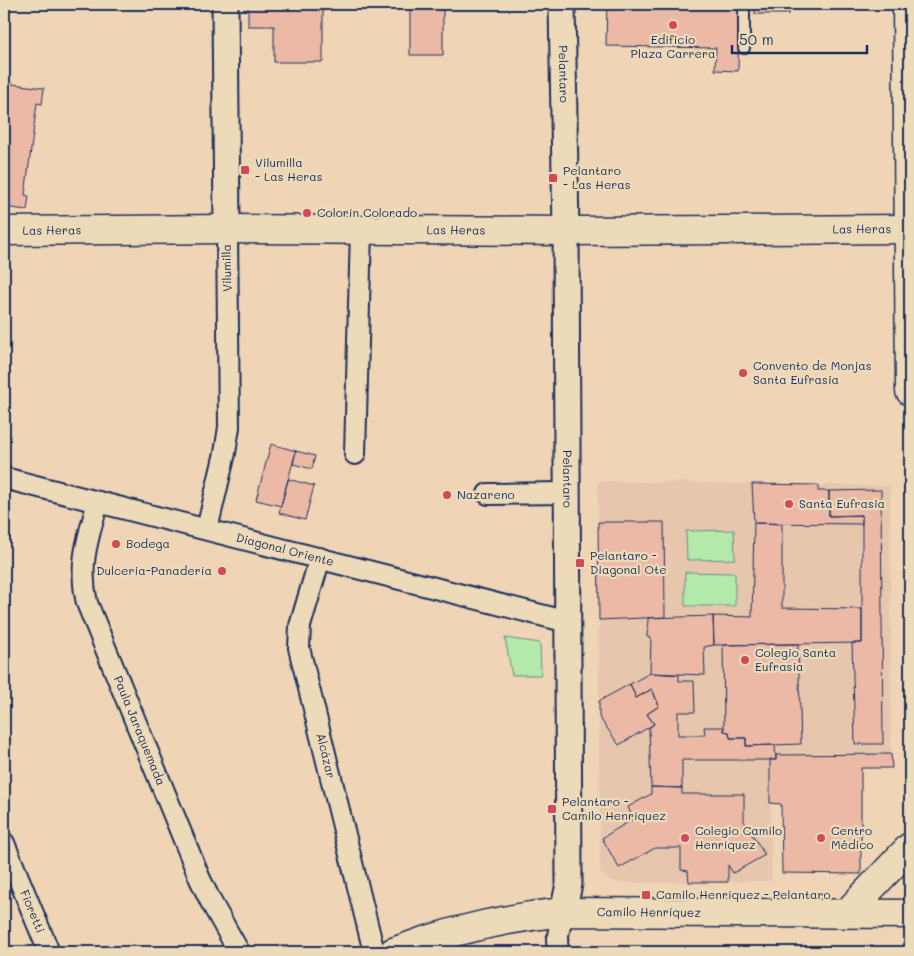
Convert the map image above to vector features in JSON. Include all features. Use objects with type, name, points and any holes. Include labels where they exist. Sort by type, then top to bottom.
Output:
[{"type":"main road","points":[[907,4],[910,391]]},
{"type":"main road","name":"Las Heras","points":[[4,230],[566,231],[909,229]]},
{"type":"main road","points":[[846,913],[910,847]]},
{"type":"main road","name":"Camilo Henríquez","points":[[393,952],[474,926],[564,912],[910,914]]},
{"type":"street","name":"Vilumilla","points":[[207,530],[225,453],[229,426],[226,4]]},
{"type":"street","name":"Pelantaro","points":[[558,952],[558,940],[568,884],[566,231],[562,4]]},
{"type":"street","points":[[355,454],[361,230]]},
{"type":"street","name":"Diagonal Oriente","points":[[4,478],[568,622]]},
{"type":"street","points":[[488,494],[567,493]]},
{"type":"street","name":"Paula Jaraquemada","points":[[98,502],[83,559],[84,590],[87,603],[200,879],[239,952]]},
{"type":"street","name":"Alcázar","points":[[320,558],[300,626],[299,648],[374,952]]},
{"type":"street","name":"Fioretti","points":[[4,843],[49,952]]},
{"type":"lane","points":[[744,4],[744,48]]},
{"type":"shaded area","name":"Colegio Santa Eufrasia","points":[[598,481],[890,486],[891,754],[777,755],[776,760],[770,759],[772,881],[621,883],[609,880],[600,872]]},
{"type":"green space","points":[[734,530],[735,559],[687,560],[686,531]]},
{"type":"green space","points":[[685,572],[735,573],[735,606],[685,606]]},
{"type":"green space","points":[[505,638],[540,643],[541,675],[512,675]]},
{"type":"building","points":[[248,4],[323,4],[323,62],[274,62],[274,26],[248,26]]},
{"type":"building","points":[[410,4],[443,4],[443,55],[410,55]]},
{"type":"building","name":"Edificio Plaza Carrera","points":[[607,4],[739,4],[738,71],[715,70],[716,48],[606,46]]},
{"type":"building","points":[[755,4],[788,4],[789,14],[755,14]]},
{"type":"building","points":[[4,83],[44,88],[42,104],[37,103],[25,195],[29,196],[27,210],[4,207]]},
{"type":"building","points":[[271,444],[296,451],[281,506],[256,500]]},
{"type":"building","points":[[296,451],[315,456],[312,469],[293,464]]},
{"type":"building","points":[[288,479],[314,486],[305,520],[279,513]]},
{"type":"building","points":[[752,484],[818,485],[818,491],[829,491],[829,516],[862,515],[862,524],[754,523]]},
{"type":"building","points":[[881,490],[883,744],[855,744],[852,643],[862,643],[862,515],[829,516],[829,491]]},
{"type":"building","points":[[598,522],[664,522],[665,617],[599,620]]},
{"type":"building","points":[[754,523],[782,524],[782,608],[862,609],[862,643],[714,645],[713,616],[752,617]]},
{"type":"building","points":[[713,616],[714,645],[704,647],[705,675],[650,673],[651,638],[647,637],[648,618]]},
{"type":"building","points":[[798,644],[801,744],[746,746],[746,738],[730,738],[729,732],[724,731],[723,645]]},
{"type":"building","points":[[650,673],[679,675],[679,681],[694,681],[695,712],[678,712],[678,735],[705,735],[704,727],[724,727],[724,731],[729,732],[730,738],[746,738],[746,746],[775,745],[776,760],[682,760],[682,788],[651,787],[649,728],[654,724],[647,714],[659,706],[652,689],[636,698],[630,684]]},
{"type":"building","points":[[630,684],[636,698],[652,689],[659,706],[647,714],[654,724],[619,745],[599,717],[599,701]]},
{"type":"building","name":"Centro Médico","points":[[891,754],[892,768],[861,768],[861,874],[782,873],[781,804],[770,803],[770,759],[776,760],[776,755]]},
{"type":"building","points":[[651,787],[682,788],[682,794],[744,794],[744,821],[765,855],[733,873],[728,865],[728,882],[689,882],[688,871],[681,870],[681,848],[655,848],[619,868],[602,838],[633,819],[628,807],[651,794]]},
{"type":"place","name":"Edificio Plaza Carrera","points":[[673,25]]},
{"type":"place","name":"Vilumilla - Las Heras","points":[[245,170]]},
{"type":"place","name":"Pelantaro - Las Heras","points":[[553,178]]},
{"type":"place","name":"Colorín Colorado","points":[[307,213]]},
{"type":"place","name":"Convento de Monjas Santa Eufrasia","points":[[743,373]]},
{"type":"place","name":"Nazareno","points":[[447,495]]},
{"type":"place","name":"Santa Eufrasia","points":[[789,504]]},
{"type":"place","name":"Bodega","points":[[116,544]]},
{"type":"place","name":"Pelantaro - Diagonal Ote","points":[[580,563]]},
{"type":"place","name":"Dulceria-Panadería","points":[[222,571]]},
{"type":"place","name":"Colegio Santa Eufrasia","points":[[745,660]]},
{"type":"place","name":"Pelantaro - Camilo Henríquez","points":[[552,809]]},
{"type":"place","name":"Colegio Camilo Henríquez","points":[[685,838]]},
{"type":"place","name":"Centro Médico","points":[[821,838]]},
{"type":"place","name":"Camilo Henríquez - Pelantaro","points":[[646,895]]}]
